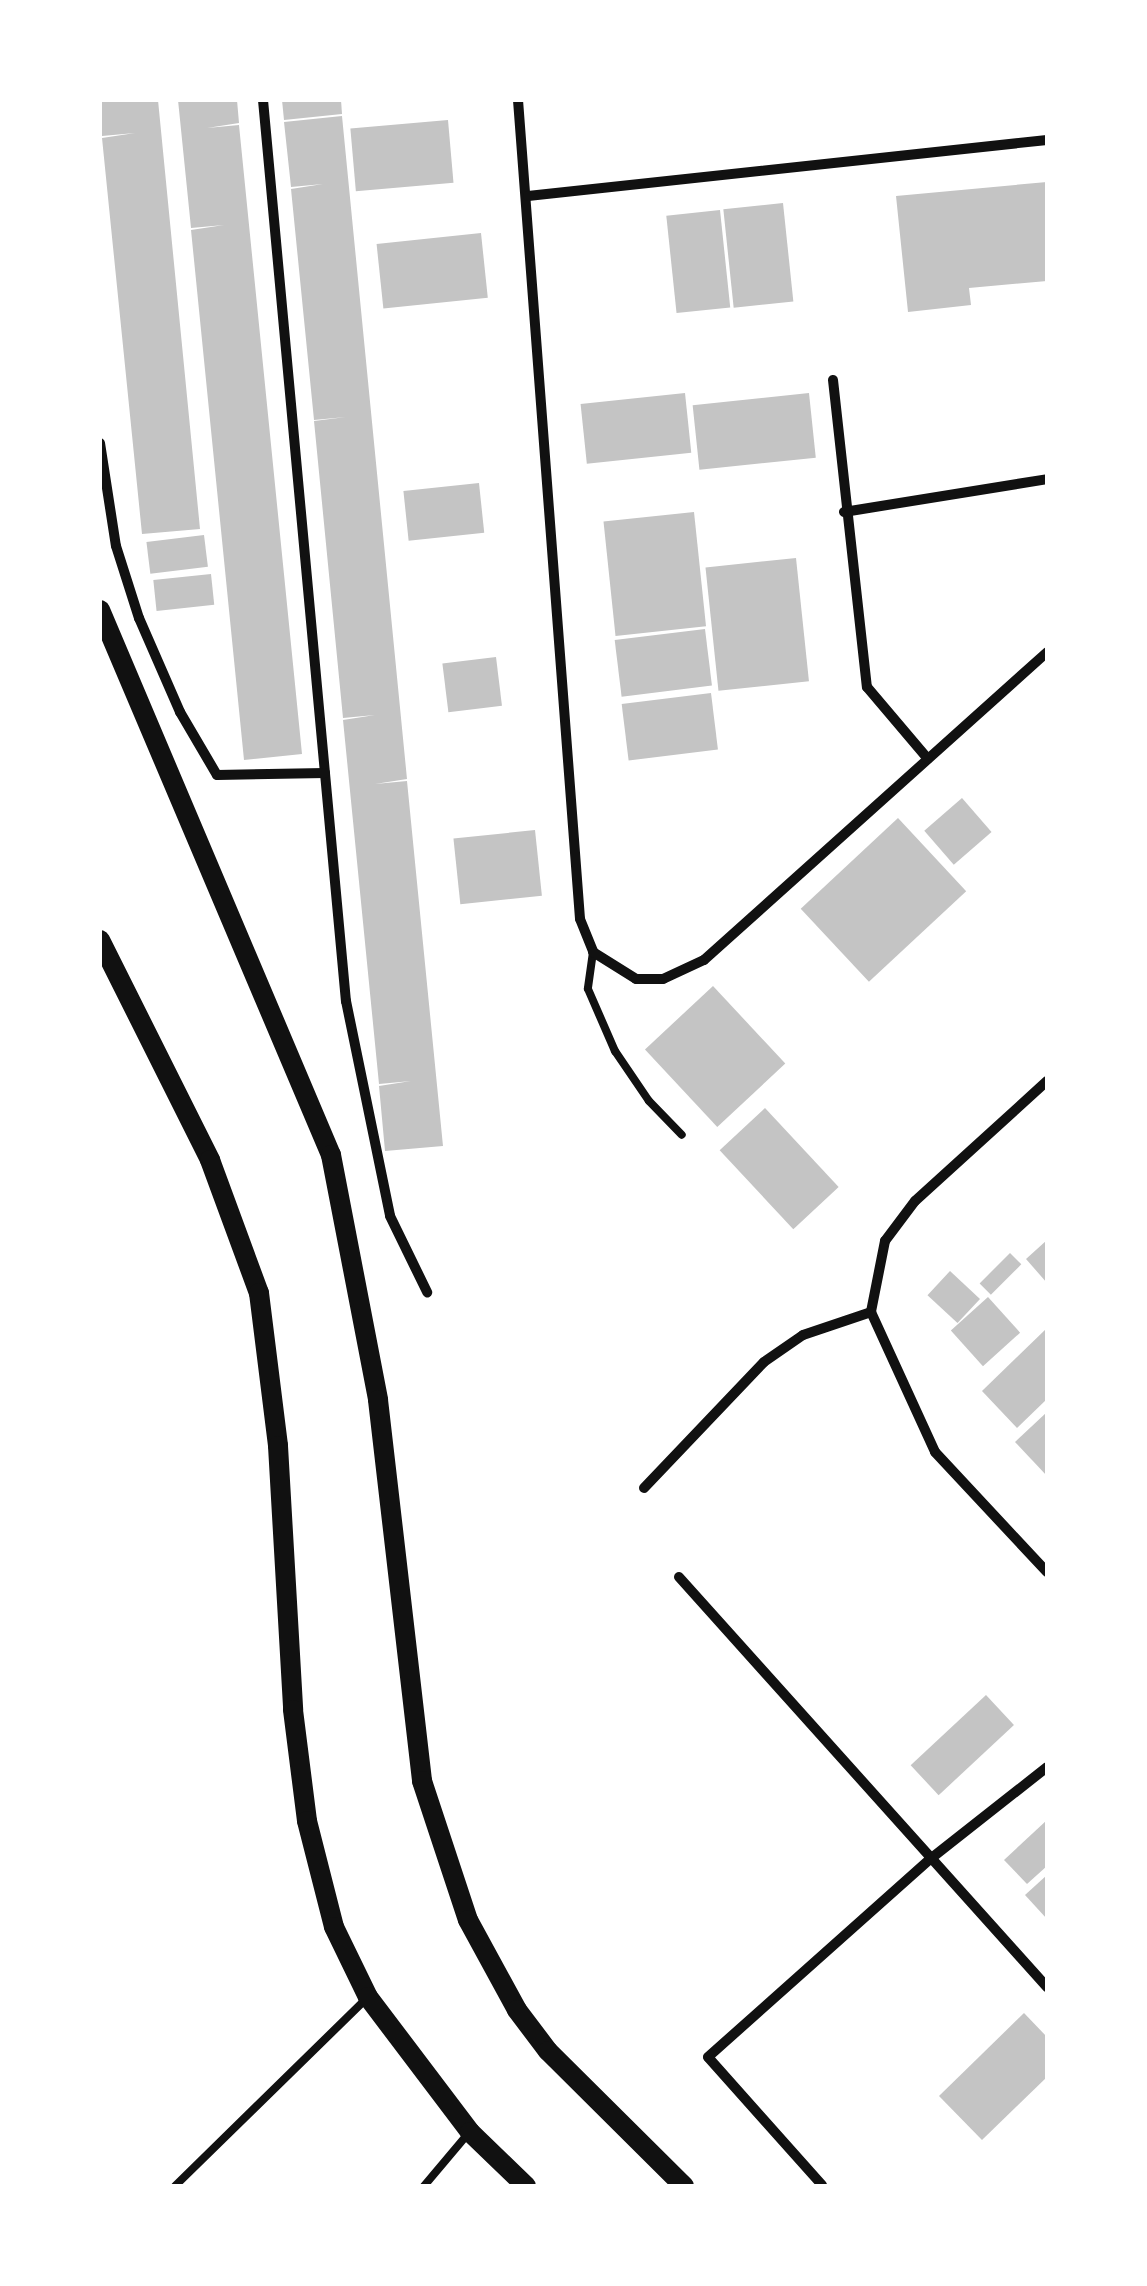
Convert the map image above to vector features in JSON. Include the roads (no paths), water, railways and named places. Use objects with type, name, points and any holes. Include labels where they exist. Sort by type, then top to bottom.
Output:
[{"type":"main road","points":[[100,610],[331,1155],[378,1400],[422,1781],[468,1920],[517,2010],[548,2051],[684,2186]]},
{"type":"main road","points":[[100,940],[210,1160],[259,1293],[307,1821],[334,1927],[368,1997],[470,2132],[526,2186]]},
{"type":"street","points":[[263,100],[346,1001],[363,1103],[390,1216],[426,1292]]},
{"type":"street","points":[[518,100],[580,918],[592,952],[636,980],[663,979],[704,960],[1047,652]]},
{"type":"street","points":[[528,196],[1047,140]]},
{"type":"street","points":[[833,380],[844,512],[866,687],[928,759]]},
{"type":"street","points":[[100,443],[116,546],[139,618],[180,712],[217,775],[325,773]]},
{"type":"street","points":[[844,512],[1047,479]]},
{"type":"street","points":[[1046,1083],[905,1214],[884,1241],[871,1312],[935,1452],[1047,1572]]},
{"type":"street","points":[[644,1488],[764,1362],[804,1335],[871,1312]]},
{"type":"street","points":[[680,1577],[929,1860],[1047,1986]]},
{"type":"street","points":[[822,2185],[708,2056],[929,1860],[1047,1766]]},
{"type":"lane","points":[[592,952],[588,989],[615,1051],[648,1101],[682,1135]]},
{"type":"lane","points":[[175,2186],[368,1997]]},
{"type":"lane","points":[[424,2186],[470,2132]]}]
